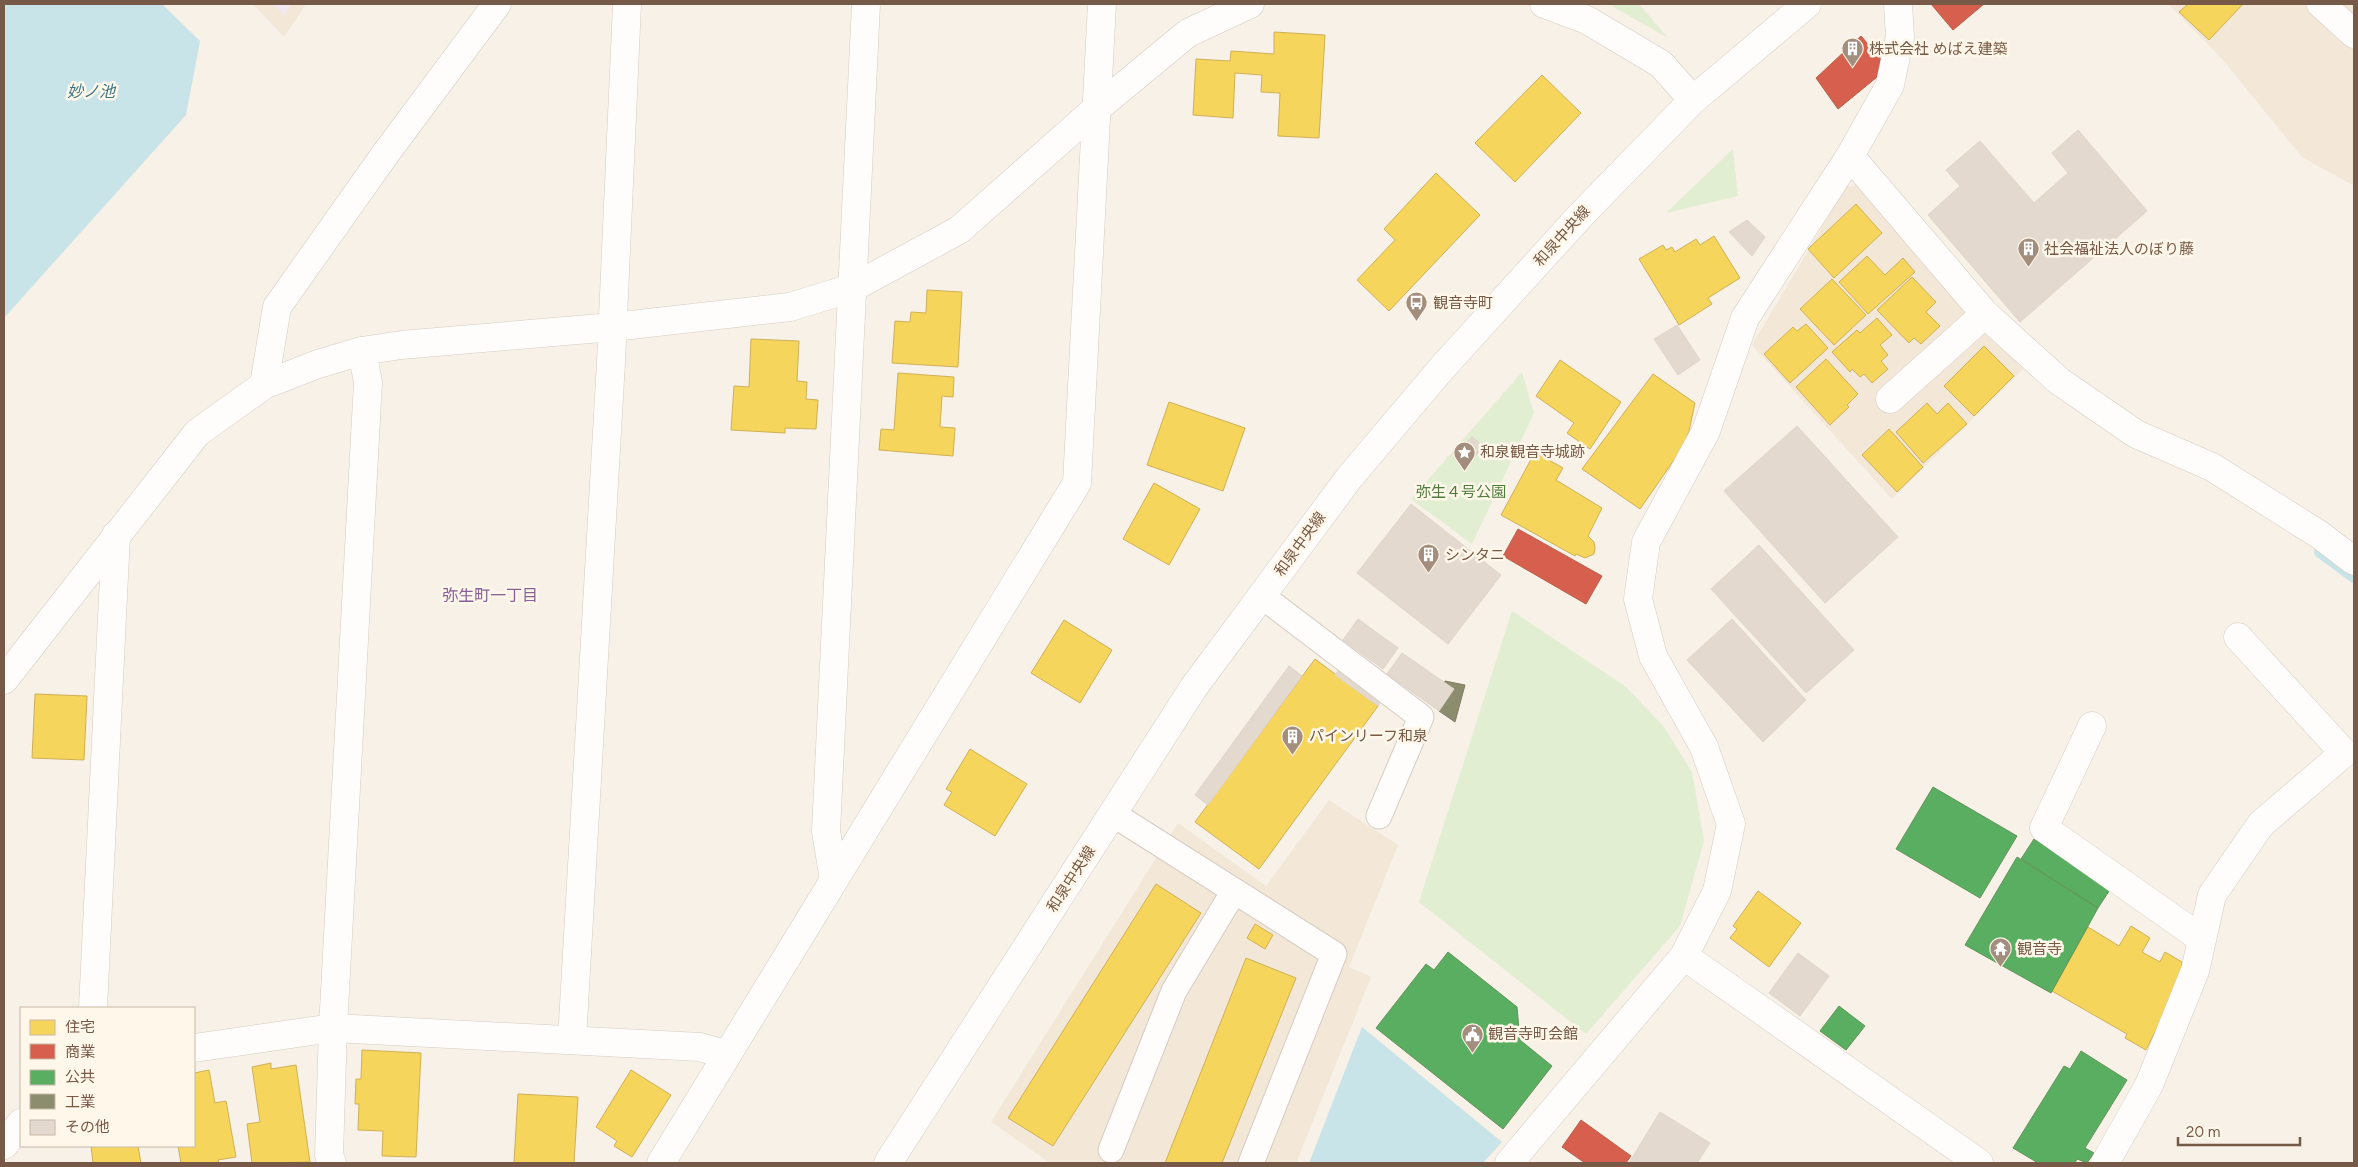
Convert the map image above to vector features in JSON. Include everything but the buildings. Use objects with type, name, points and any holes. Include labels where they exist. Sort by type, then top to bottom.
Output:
[{"type":"street","points":[[264,385],[277,307],[386,153],[497,4]]},
{"type":"street","points":[[572,1040],[613,327],[627,4]]},
{"type":"street","points":[[834,880],[826,831],[866,4]]},
{"type":"street","points":[[660,1163],[1077,483],[1102,4]]},
{"type":"street","points":[[4,680],[197,432],[264,385],[318,364],[362,351],[401,345],[613,327],[790,307],[852,288],[959,230],[1096,109],[1188,33],[1250,4]]},
{"type":"street","points":[[1544,4],[1596,12],[1661,64],[1693,100]]},
{"type":"street","name":"和泉中央線","points":[[888,1163],[1194,687],[1349,478],[1442,368],[1581,215],[1693,100],[1807,4]]},
{"type":"street","points":[[1509,1163],[1684,956],[1718,891],[1731,824],[1704,747],[1653,656],[1638,598],[1646,542],[1706,431],[1745,318],[1850,156],[1890,85],[1900,37],[1898,4]]},
{"type":"street","points":[[1850,156],[1985,314],[2059,381],[2136,434],[2212,467],[2320,535],[2354,561]]},
{"type":"street","points":[[1890,399],[1985,314]]},
{"type":"street","points":[[332,1163],[329,1155],[333,1028],[368,382],[362,351]]},
{"type":"street","points":[[93,1007],[116,535]]},
{"type":"street","points":[[2105,1163],[2149,1085],[2195,971],[2212,895],[2261,824],[2344,753],[2238,636]]},
{"type":"street","points":[[2092,726],[2044,828],[2202,939]]},
{"type":"street","points":[[1684,956],[1979,1163]]},
{"type":"street","points":[[195,1048],[333,1028],[700,1047],[727,1055]]},
{"type":"street","points":[[4,1144],[20,1124]]},
{"type":"lane","points":[[1262,596],[1421,717],[1378,816]]},
{"type":"lane","points":[[1112,814],[1334,954],[1251,1163]]},
{"type":"lane","points":[[1111,1150],[1174,991],[1234,891]]},
{"type":"shaded area","points":[[253,4],[306,4],[284,37]]},
{"type":"shaded area","points":[[273,4],[292,4],[284,15]]},
{"type":"shaded area","points":[[2168,4],[2354,4],[2354,186],[2302,157],[2222,59]]},
{"type":"shaded area","points":[[1865,184],[2023,369],[1892,499],[1752,345],[1846,187]]},
{"type":"shaded area","points":[[1329,800],[1398,845],[1349,967],[1371,977],[1296,1163],[1050,1163],[991,1122],[1178,823],[1266,886]]},
{"type":"green space","points":[[1614,4],[1639,4],[1668,38],[1612,6]]},
{"type":"green space","points":[[1733,149],[1738,196],[1666,213]]},
{"type":"green space","name":"弥生４号公園","points":[[1522,372],[1534,413],[1472,544],[1411,499]]},
{"type":"green space","points":[[1512,611],[1625,686],[1664,727],[1692,772],[1704,841],[1680,926],[1586,1034],[1419,902]]},
{"type":"water","name":"妙ノ池","points":[[4,4],[162,4],[200,41],[186,115],[4,318]]},
{"type":"water","points":[[1362,1027],[1502,1142],[1483,1163],[1309,1163]]},
{"type":"waterway","points":[[2320,552],[2354,577]]},
{"type":"place","name":"株式会社 めばえ建築","points":[[1853,68]]},
{"type":"place","name":"社会福祉法人のぼり藤","points":[[2028,268]]},
{"type":"place","name":"観音寺町","points":[[1417,322]]},
{"type":"place","name":"和泉観音寺城跡","points":[[1464,471]]},
{"type":"place","name":"シンタニ","points":[[1429,574]]},
{"type":"place","name":"パインリーフ和泉","points":[[1293,755]]},
{"type":"place","name":"観音寺","points":[[2001,968]]},
{"type":"place","name":"観音寺町会館","points":[[1472,1053]]},
{"type":"district","name":"弥生町一丁目","points":[[490,595]]}]
